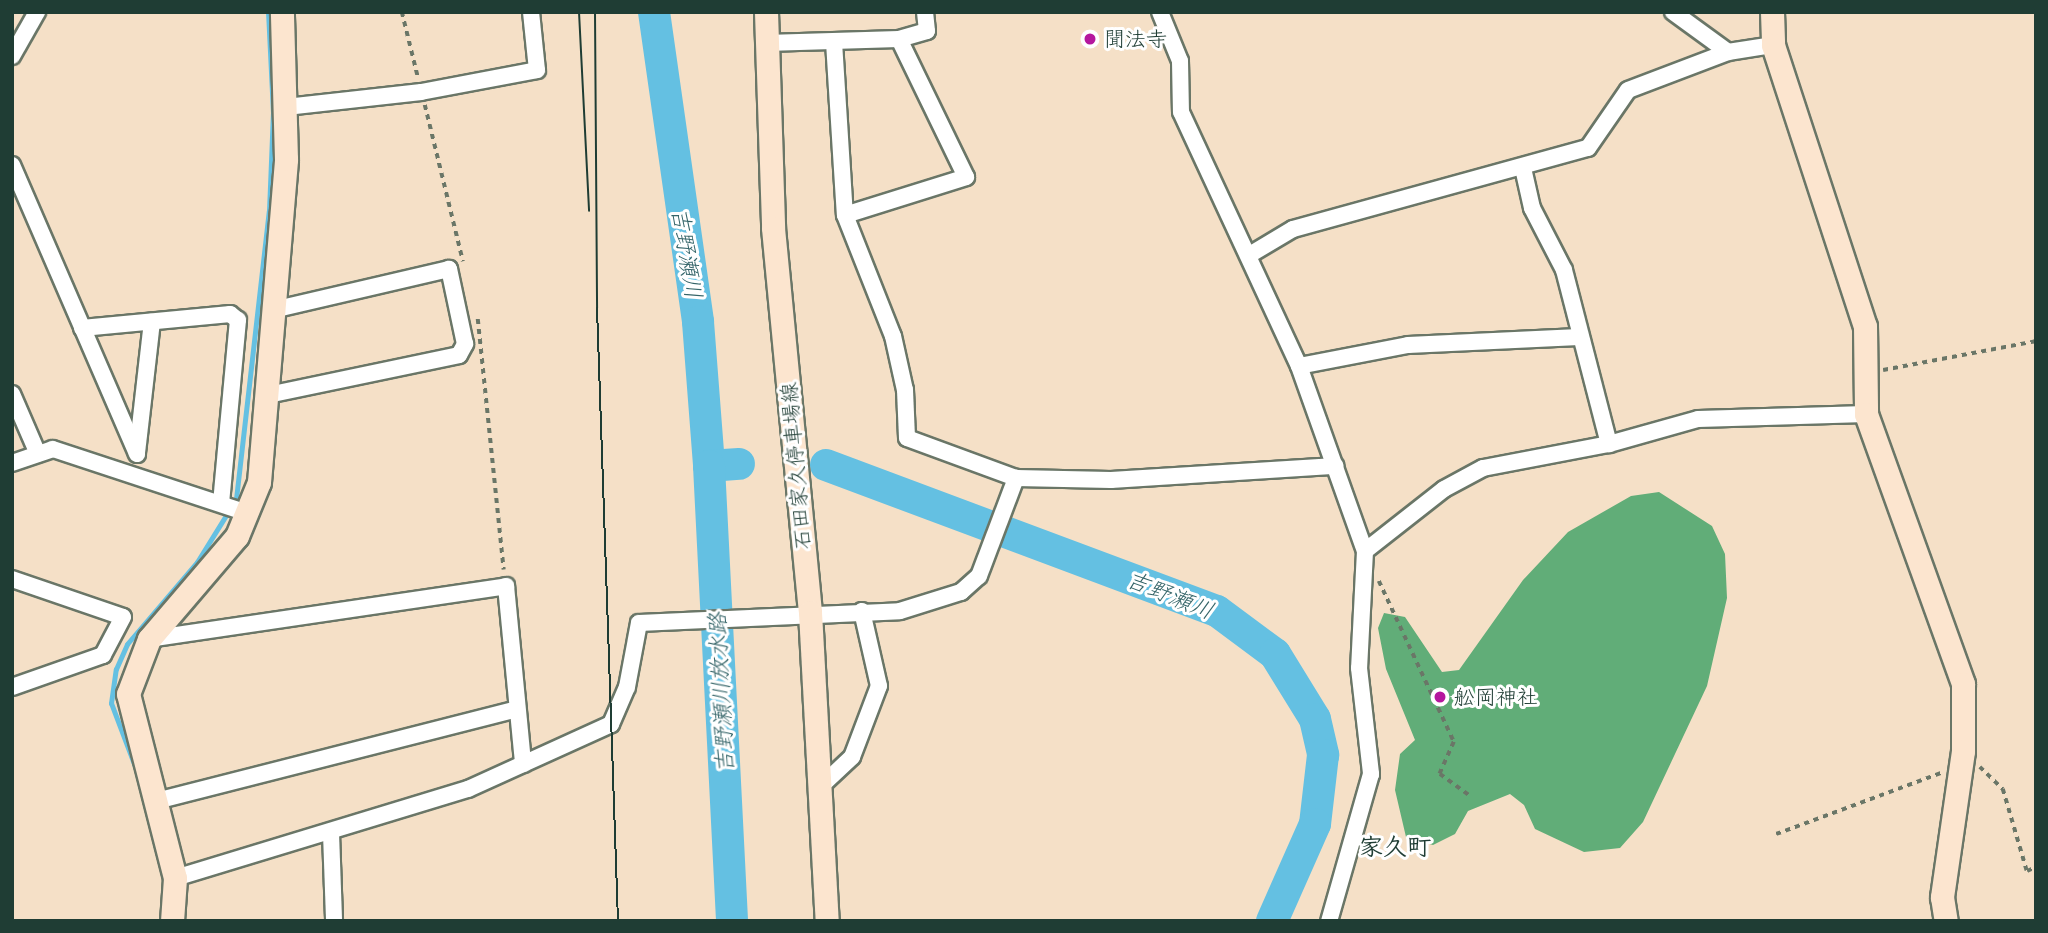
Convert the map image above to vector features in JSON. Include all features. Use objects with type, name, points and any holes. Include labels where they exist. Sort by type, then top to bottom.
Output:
[{"type":"street","points":[[12,56],[37,12]]},
{"type":"street","points":[[233,507],[261,472],[286,107],[282,12]]},
{"type":"street","points":[[286,107],[537,70],[531,12]]},
{"type":"street","name":"石田家久停車場線","points":[[765,12],[773,228],[810,612],[827,921]]},
{"type":"street","points":[[766,43],[899,38],[927,31],[925,12]]},
{"type":"street","points":[[1160,12],[1180,61],[1181,112],[1251,254],[1299,366],[1365,551],[1359,668],[1371,774],[1329,921]]},
{"type":"street","points":[[1673,12],[1728,52]]},
{"type":"street","points":[[1772,12],[1773,45],[1865,326],[1862,371],[1866,414],[1963,684],[1961,759],[1942,897],[1946,921]]},
{"type":"street","points":[[845,215],[965,177],[899,38]]},
{"type":"street","points":[[834,42],[845,215],[892,336],[905,390],[907,438],[1016,478],[1111,480],[1336,466]]},
{"type":"street","points":[[1251,254],[1293,229],[1588,148],[1628,90],[1728,52],[1773,45]]},
{"type":"street","points":[[12,165],[136,454]]},
{"type":"street","points":[[1523,168],[1532,208],[1564,270],[1579,337],[1609,444]]},
{"type":"street","points":[[268,395],[459,355],[466,344],[449,269],[272,310]]},
{"type":"street","points":[[82,328],[230,314],[238,320],[233,507],[223,554],[149,639],[135,665],[127,706],[160,800],[175,878],[172,921]]},
{"type":"street","points":[[134,473],[152,322]]},
{"type":"street","points":[[1299,366],[1408,345],[1579,337]]},
{"type":"street","points":[[12,394],[37,454]]},
{"type":"street","points":[[1365,551],[1444,489],[1483,468],[1609,444],[1698,419],[1866,414]]},
{"type":"street","points":[[12,463],[53,449],[233,507]]},
{"type":"street","points":[[175,878],[331,833],[523,764],[611,724],[626,687],[637,626],[650,621],[919,606],[961,592],[979,576],[1016,478]]},
{"type":"street","points":[[12,579],[122,617],[103,655],[12,687]]},
{"type":"street","points":[[149,639],[506,586],[523,764]]},
{"type":"street","points":[[820,786],[852,757],[879,686],[863,611]]},
{"type":"street","points":[[160,800],[517,709]]},
{"type":"street","points":[[331,833],[334,921]]},
{"type":"path","points":[[1862,371],[2036,341]]},
{"type":"path","points":[[1365,551],[1454,743],[1440,774],[1469,795]]},
{"type":"path","points":[[1776,834],[1961,759],[2003,789],[2027,871],[2036,867]]},
{"type":"green space","points":[[1659,492],[1712,526],[1725,554],[1727,598],[1707,686],[1643,822],[1620,848],[1584,852],[1535,829],[1524,805],[1510,794],[1468,811],[1455,834],[1433,845],[1406,837],[1395,790],[1400,754],[1415,740],[1386,669],[1378,628],[1384,613],[1405,617],[1442,672],[1459,670],[1523,580],[1568,532],[1631,496]]},
{"type":"waterway","points":[[139,777],[111,703],[116,669],[127,644],[197,562],[236,499],[269,211],[273,113],[268,12]]},
{"type":"waterway","name":"吉野瀬川","points":[[654,12],[698,322],[709,466],[739,464]]},
{"type":"waterway","name":"吉野瀬川","points":[[826,465],[1217,611],[1275,654],[1315,719],[1323,755],[1315,824],[1272,921]]},
{"type":"waterway","name":"吉野瀬川放水路","points":[[709,466],[732,921]]},
{"type":"tram line","points":[[579,12],[589,211]]},
{"type":"tram line","points":[[595,12],[597,308],[618,921]]},
{"type":"place","name":"聞法寺","points":[[1090,39]]},
{"type":"place","name":"舩岡神社","points":[[1440,697]]},
{"type":"district","name":"家久町","points":[[1395,847]]}]
